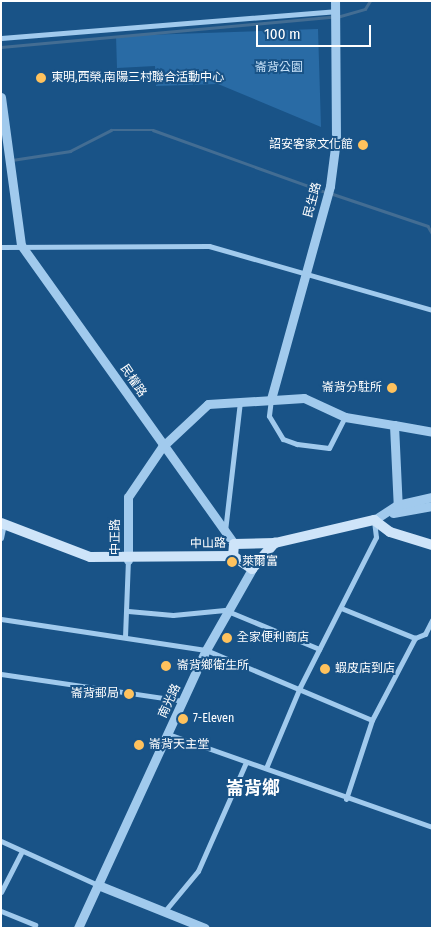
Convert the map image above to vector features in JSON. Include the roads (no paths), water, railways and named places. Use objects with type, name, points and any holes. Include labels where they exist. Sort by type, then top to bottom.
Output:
[{"type":"main road","name":"中山路","points":[[3,523],[90,557],[128,560],[233,556],[234,544],[275,543],[374,520]]},
{"type":"main road","points":[[374,520],[390,532],[432,545]]},
{"type":"main road","points":[[233,556],[252,569],[275,543]]},
{"type":"street","points":[[1,38],[335,6]]},
{"type":"street","name":"民生路","points":[[271,400],[308,272],[330,186],[336,140],[335,6]]},
{"type":"street","name":"民權路","points":[[1,97],[21,245],[162,447],[225,535],[234,544]]},
{"type":"street","points":[[1,247],[21,245],[209,246],[308,272],[432,310]]},
{"type":"street","points":[[162,447],[208,404],[304,398],[345,417],[432,432]]},
{"type":"street","points":[[271,400],[269,416],[283,439],[296,444],[329,448],[345,417]]},
{"type":"street","points":[[225,535],[240,402]]},
{"type":"street","points":[[394,426],[398,508]]},
{"type":"street","name":"中正路","points":[[125,637],[128,611],[128,497],[162,447]]},
{"type":"street","points":[[266,768],[300,687],[376,537],[374,520],[398,508],[432,497]]},
{"type":"street","points":[[398,508],[432,506]]},
{"type":"street","points":[[1,538],[3,523]]},
{"type":"street","name":"南光路","points":[[78,928],[225,610],[252,569]]},
{"type":"street","points":[[341,608],[415,638]]},
{"type":"street","points":[[128,611],[174,615],[225,610],[319,649]]},
{"type":"street","points":[[1,619],[206,650],[300,687],[372,720]]},
{"type":"street","points":[[346,799],[372,720],[415,638],[425,634],[432,620]]},
{"type":"street","points":[[1,674],[184,701]]},
{"type":"street","points":[[168,734],[266,768],[346,799],[432,827]]},
{"type":"street","points":[[163,914],[198,871],[246,762]]},
{"type":"street","points":[[1,841],[163,914],[180,924],[205,928]]},
{"type":"street","points":[[1,892],[22,851]]},
{"type":"street","points":[[1,911],[35,926]]},
{"type":"waterway","points":[[337,17],[365,9],[370,1]]},
{"type":"waterway","points":[[1,47],[332,17]]},
{"type":"waterway","points":[[12,160],[70,151],[111,130],[153,130],[325,192]]},
{"type":"waterway","points":[[330,193],[428,226],[432,233]]},
{"type":"place","name":"東明,西榮,南陽三村聯合活動中心","points":[[41,78]]},
{"type":"place","name":"詔安客家文化館","points":[[363,145]]},
{"type":"place","name":"崙背分駐所","points":[[392,388]]},
{"type":"place","name":"萊爾富","points":[[232,562]]},
{"type":"place","name":"全家便利商店","points":[[227,638]]},
{"type":"place","name":"崙背鄉衛生所","points":[[166,666]]},
{"type":"place","name":"蝦皮店到店","points":[[325,669]]},
{"type":"place","name":"崙背郵局","points":[[129,694]]},
{"type":"place","name":"7-Eleven","points":[[183,719]]},
{"type":"place","name":"崙背天主堂","points":[[139,745]]},
{"type":"district","name":"崙背鄉","points":[[253,788]]},
{"type":"park label","name":"崙背公園","points":[[279,68]]}]
